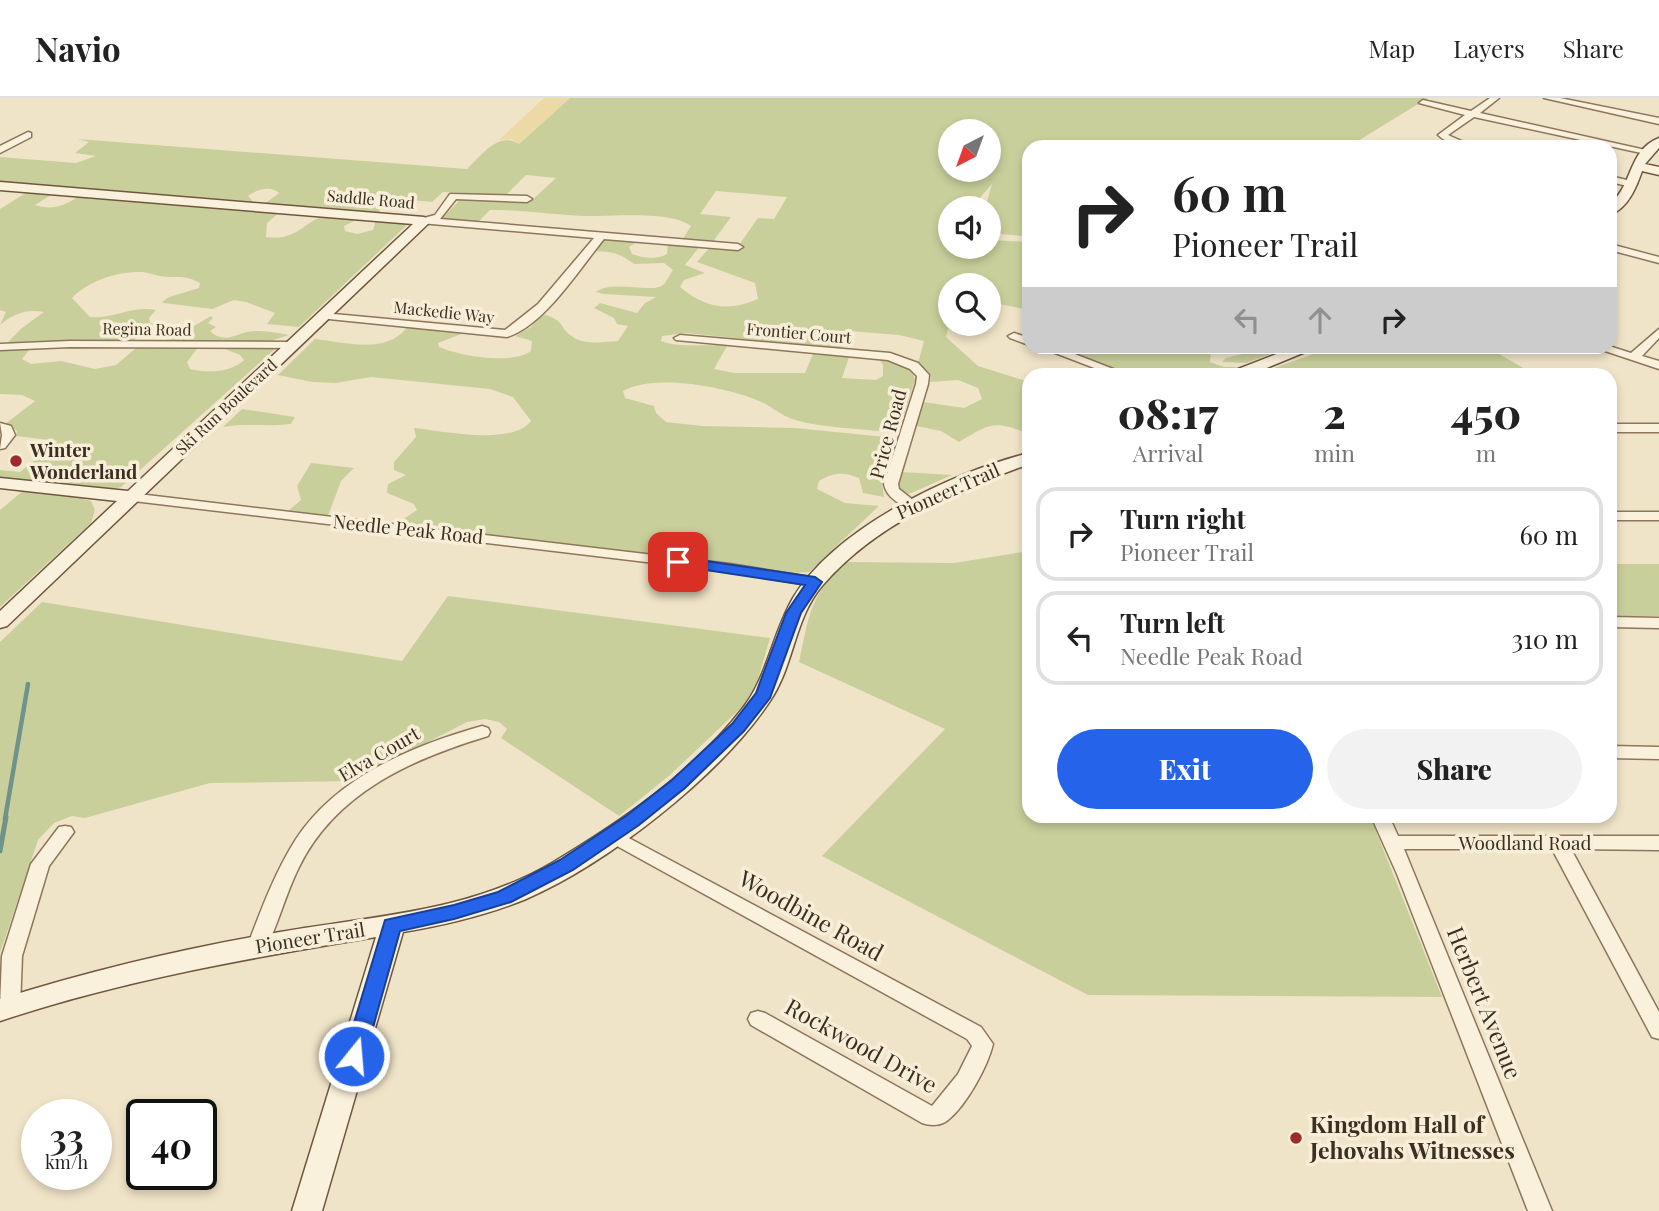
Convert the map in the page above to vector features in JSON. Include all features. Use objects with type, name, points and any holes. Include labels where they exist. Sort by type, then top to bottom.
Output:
[{"type":"street","points":[[1450,140],[1442,135],[1495,98]]},
{"type":"street","points":[[1548,98],[1659,121]]},
{"type":"street","points":[[1423,103],[1596,140]]},
{"type":"street","points":[[0,150],[28,135]]},
{"type":"street","points":[[1617,205],[1625,199],[1636,166],[1646,151],[1659,142]]},
{"type":"street","points":[[1617,145],[1646,151]]},
{"type":"street","points":[[1636,166],[1659,171]]},
{"type":"street","points":[[1617,181],[1632,184]]},
{"type":"street","name":"Saddle Road","points":[[0,186],[738,247]]},
{"type":"street","name":"Ski Run Boulevard","points":[[0,622],[425,221],[438,217],[453,196],[527,199]]},
{"type":"street","name":"Mackedie Way","points":[[323,316],[507,334],[515,332],[532,317],[601,236]]},
{"type":"street","points":[[1617,249],[1659,260]]},
{"type":"street","points":[[1633,358],[1657,336]]},
{"type":"street","points":[[1014,337],[1022,340]]},
{"type":"street","name":"Frontier Court","points":[[680,338],[890,358],[914,366]]},
{"type":"street","name":"Regina Road","points":[[0,347],[70,344],[293,345]]},
{"type":"street","points":[[1617,353],[1659,365]]},
{"type":"street","points":[[1064,354],[1103,368]]},
{"type":"street","points":[[1255,368],[1292,354]]},
{"type":"street","name":"Price Road","points":[[911,504],[892,491],[891,484],[922,384],[923,375],[914,366]]},
{"type":"street","points":[[0,427],[7,429],[9,435],[0,445]]},
{"type":"street","points":[[1617,428],[1659,428]]},
{"type":"street","name":"Pioneer Trail","points":[[5,1008],[116,977],[257,947],[454,912],[505,897],[545,878],[612,835],[679,784],[722,743],[752,710],[772,678],[798,604],[815,582],[860,538],[911,504],[1022,460]]},
{"type":"street","name":"Needle Peak Road","points":[[0,483],[704,565],[815,582]]},
{"type":"street","points":[[1617,516],[1659,516]]},
{"type":"street","points":[[1617,622],[1659,622]]},
{"type":"street","name":"Elva Court","points":[[257,947],[280,886],[304,842],[330,810],[356,789],[395,764],[436,745],[482,732]]},
{"type":"street","points":[[1617,752],[1659,752]]},
{"type":"street","name":"Herbert Avenue","points":[[1383,823],[1540,1211]]},
{"type":"street","points":[[5,1008],[12,956],[40,864],[65,832]]},
{"type":"street","name":"Woodbine Road","points":[[612,835],[974,1033],[983,1044]]},
{"type":"street","name":"Woodland Road","points":[[1391,842],[1659,843]]},
{"type":"street","points":[[1558,843],[1659,1031]]},
{"type":"street","points":[[307,1211],[386,952],[391,925]]},
{"type":"street","name":"Rockwood Drive","points":[[758,1019],[930,1116],[940,1114],[948,1105],[979,1058],[983,1044]]},
{"type":"green space","points":[[570,98],[1428,98],[1359,140],[1022,140],[1022,236],[1001,234],[1001,196],[988,196],[992,184],[982,196],[938,196],[938,259],[1001,259],[1001,241],[1022,242],[1022,309],[1001,304],[1001,273],[938,273],[938,336],[946,336],[978,366],[1022,380],[1022,432],[1000,425],[986,427],[959,442],[941,431],[916,426],[924,402],[964,408],[982,399],[978,388],[958,380],[930,382],[931,377],[918,363],[924,341],[899,335],[850,331],[842,349],[686,333],[662,336],[661,341],[668,343],[727,346],[714,369],[735,373],[805,373],[813,354],[849,357],[842,378],[876,380],[883,376],[880,360],[895,362],[912,370],[915,380],[898,433],[803,422],[745,396],[691,384],[653,383],[623,391],[625,398],[654,406],[656,413],[666,422],[702,426],[795,428],[896,438],[882,483],[884,497],[863,493],[859,478],[848,475],[829,476],[819,481],[817,489],[845,503],[879,506],[809,572],[792,573],[396,524],[417,510],[414,504],[387,493],[388,484],[406,475],[394,470],[394,462],[416,437],[414,428],[476,435],[509,433],[522,429],[531,421],[513,397],[490,389],[371,377],[336,383],[312,382],[278,375],[315,339],[377,344],[398,336],[407,327],[464,333],[438,343],[439,347],[486,358],[512,358],[531,351],[532,341],[515,336],[531,327],[542,314],[559,321],[568,333],[578,340],[618,341],[628,326],[617,324],[614,318],[594,308],[600,303],[637,313],[645,303],[656,297],[596,292],[613,287],[659,287],[673,270],[664,263],[634,264],[615,253],[593,251],[605,239],[638,241],[629,247],[632,254],[650,258],[667,254],[668,243],[700,246],[685,265],[705,273],[684,280],[680,287],[699,300],[717,306],[747,303],[758,299],[755,283],[697,262],[710,247],[741,248],[739,245],[758,218],[774,219],[787,197],[716,191],[700,214],[731,217],[712,243],[682,240],[691,226],[681,221],[655,216],[583,216],[490,210],[477,223],[440,220],[463,197],[531,201],[556,178],[526,175],[506,195],[443,192],[432,202],[389,198],[377,201],[380,212],[385,215],[263,205],[279,193],[267,189],[248,196],[252,204],[0,183],[0,157],[76,163],[96,156],[75,153],[89,142],[77,139],[467,169],[491,146],[504,140],[519,144]]},
{"type":"green space","points":[[29,191],[54,193],[35,205],[48,207],[64,204],[80,196],[280,212],[267,223],[266,237],[276,238],[292,234],[324,216],[358,219],[344,226],[345,231],[357,234],[373,230],[376,220],[409,223],[299,327],[267,324],[275,313],[246,302],[234,300],[212,309],[164,303],[162,302],[169,297],[199,288],[200,283],[184,277],[133,272],[95,282],[72,298],[90,317],[140,309],[156,310],[149,318],[150,323],[156,323],[155,326],[128,344],[5,345],[44,312],[21,313],[0,325],[6,312],[0,310],[0,209]]},
{"type":"green space","points":[[211,316],[213,318],[208,323],[216,327],[210,331],[221,337],[256,331],[289,335],[270,341],[138,344],[172,339]]},
{"type":"green space","points":[[136,348],[197,349],[187,362],[190,369],[204,371],[226,370],[244,360],[240,355],[222,348],[275,349],[121,487],[108,491],[0,477],[0,470],[20,472],[58,441],[16,436],[17,431],[5,424],[35,401],[22,395],[0,394],[0,350],[30,349],[22,359],[31,364],[61,361],[95,369],[116,365]]},
{"type":"green space","points":[[1073,354],[1211,354],[1210,362],[1224,367],[1237,367],[1234,368],[1114,368]]},
{"type":"green space","points":[[1243,354],[1271,354],[1246,363],[1222,362],[1226,358]]},
{"type":"green space","points":[[1313,354],[1499,354],[1524,368],[1274,368]]},
{"type":"green space","points":[[242,409],[295,417],[291,424],[223,427]]},
{"type":"green space","points":[[311,463],[354,468],[341,481],[328,516],[288,511],[301,500],[297,486]]},
{"type":"green space","points":[[902,472],[952,475],[909,494],[899,490]]},
{"type":"green space","points":[[24,490],[91,501],[95,510],[91,523],[0,607],[0,510]]},
{"type":"green space","points":[[1022,552],[1022,823],[1373,823],[1442,997],[1088,995],[822,856],[945,729],[799,662],[812,608],[824,586],[845,562],[954,563]]},
{"type":"green space","points":[[1617,564],[1659,564],[1659,616],[1617,616]]},
{"type":"green space","points":[[448,596],[770,638],[758,679],[745,704],[670,775],[619,816],[501,738],[507,729],[499,722],[485,719],[467,722],[358,781],[210,783],[85,818],[72,816],[54,823],[38,840],[0,953],[0,642],[42,602],[402,661]]},
{"type":"sand","points":[[544,98],[570,98],[519,144],[512,139],[499,140]]},
{"type":"waterway","points":[[5,819],[28,684]]},
{"type":"waterway","points":[[0,851],[6,817]]},
{"type":"place","name":"Winter Wonderland","points":[[16,461]]},
{"type":"place","name":"Kingdom Hall of Jehovahs Witnesses","points":[[1296,1138]]},
{"type":"route","points":[[354,1056],[386,952],[391,925],[454,912],[505,897],[545,878],[593,849],[679,784],[738,727],[764,695],[798,604],[815,582],[678,562]]}]
